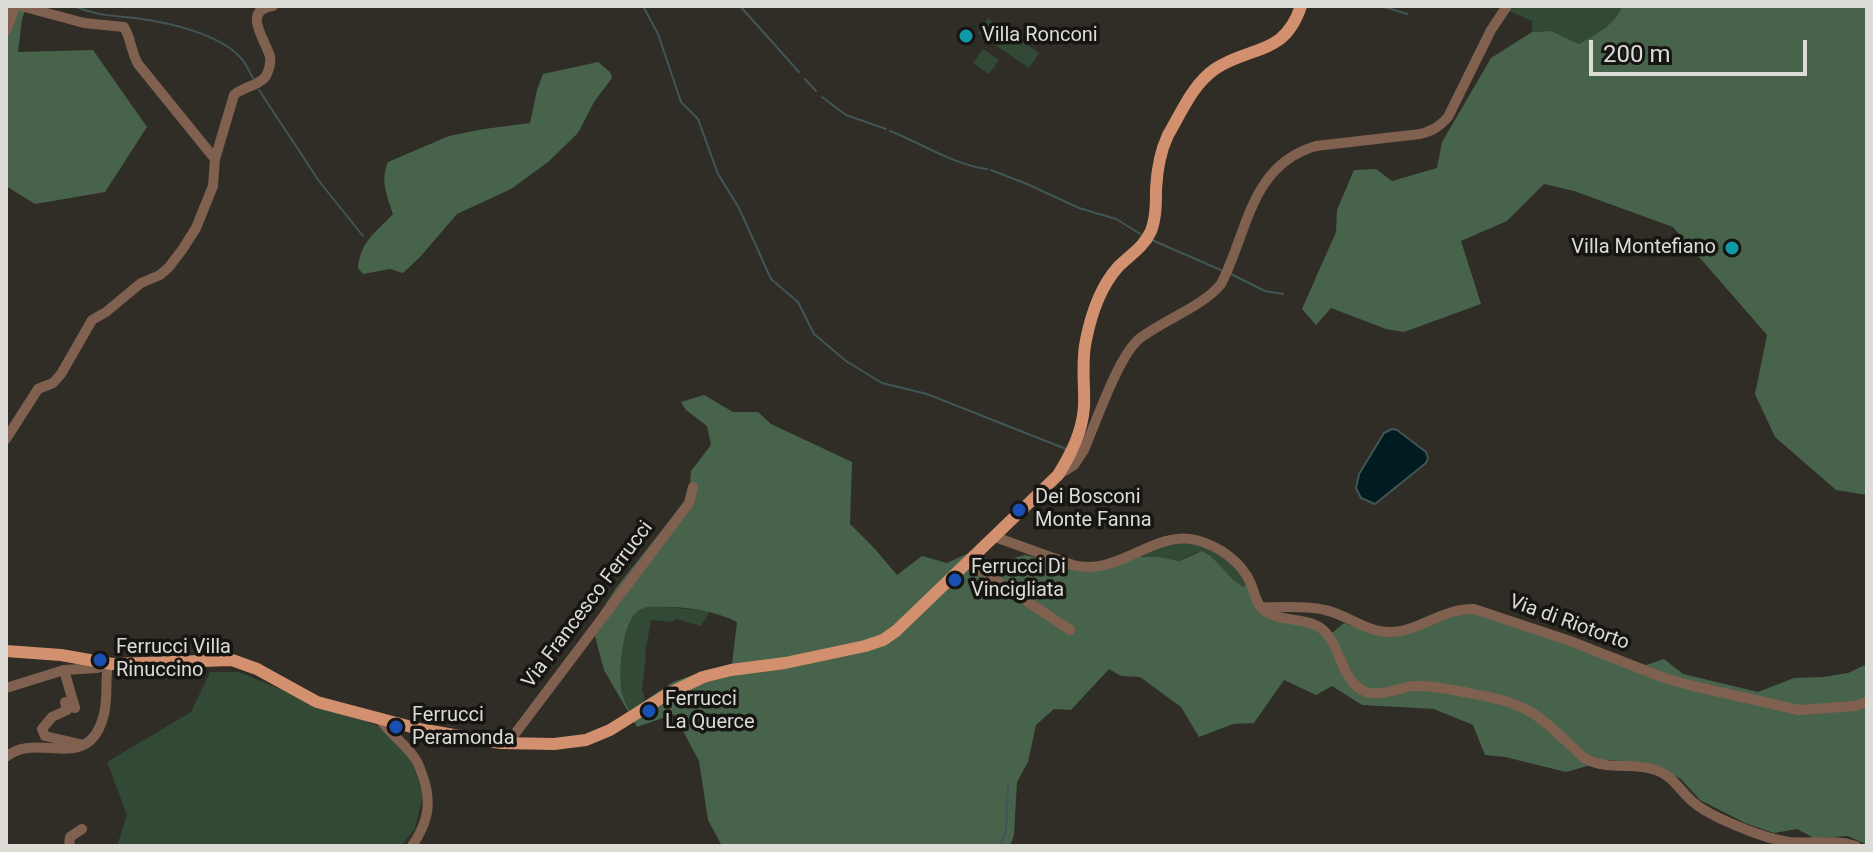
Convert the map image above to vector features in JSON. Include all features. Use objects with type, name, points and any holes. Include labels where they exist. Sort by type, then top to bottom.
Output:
[{"type":"main road","points":[[6,651],[61,655],[108,664],[232,660],[257,669],[317,702],[380,719],[447,735],[508,743],[554,744],[586,740],[623,723],[666,695],[703,677],[874,643],[896,631],[1058,475],[1073,449],[1082,423],[1085,341],[1104,287],[1148,237],[1155,215],[1158,166],[1163,144],[1197,87],[1216,68],[1280,39],[1292,26],[1301,6]]},
{"type":"street","points":[[6,31],[15,6]]},
{"type":"street","points":[[21,6],[84,23],[124,27],[138,64],[215,159]]},
{"type":"street","points":[[6,439],[38,389],[53,383],[61,374],[92,320],[141,283],[160,275],[196,228],[213,186],[215,159],[234,95],[265,78],[271,63],[256,21],[260,11],[273,6]]},
{"type":"street","points":[[1058,475],[1074,465],[1084,450],[1129,350],[1148,332],[1218,288],[1258,194],[1274,171],[1301,151],[1316,146],[1420,134],[1440,126],[1448,117],[1491,30],[1507,6]]},
{"type":"street","name":"Via Francesco Ferrucci","points":[[508,743],[689,503],[693,487]]},
{"type":"street","points":[[995,537],[1086,567],[1123,560],[1173,539],[1199,541],[1226,554],[1240,566],[1249,578],[1260,607],[1271,615],[1313,624],[1322,629],[1353,682],[1369,693],[1426,686],[1504,701],[1530,712],[1592,763],[1606,767],[1647,767],[1662,773],[1694,803],[1743,828],[1789,842],[1838,842],[1856,846]]},
{"type":"street","points":[[968,562],[1070,630]]},
{"type":"street","name":"Via di Riotorto","points":[[1260,607],[1323,609],[1368,628],[1394,632],[1444,613],[1474,609],[1684,684],[1799,710],[1855,706],[1867,702]]},
{"type":"street","points":[[6,688],[64,670],[97,668],[108,664],[104,714],[94,738],[85,746],[19,749],[6,756]]},
{"type":"street","points":[[64,670],[70,705],[67,710],[52,717],[42,729],[45,736],[85,746]]},
{"type":"street","points":[[380,719],[413,755],[427,791],[427,816],[412,846]]},
{"type":"street","points":[[69,846],[70,837],[82,829]]},
{"type":"green space","points":[[6,6],[27,6],[22,19],[18,52],[93,50],[147,127],[105,192],[35,204],[6,186]]},
{"type":"green space","points":[[1514,6],[1622,6],[1610,24],[1579,44],[1551,31],[1532,32],[1532,21],[1509,11]]},
{"type":"green space","points":[[1622,6],[1867,6],[1867,495],[1836,490],[1775,437],[1755,394],[1767,335],[1673,227],[1574,191],[1544,184],[1507,221],[1461,241],[1481,304],[1404,332],[1386,329],[1331,308],[1316,325],[1302,309],[1336,232],[1337,210],[1354,170],[1376,169],[1392,181],[1437,168],[1442,142],[1491,58],[1532,32],[1551,31],[1579,44],[1610,24]]},
{"type":"green space","points":[[988,18],[1039,53],[1029,68],[978,33]]},
{"type":"green space","points":[[983,49],[999,60],[989,74],[973,63]]},
{"type":"green space","points":[[598,62],[610,72],[612,78],[594,102],[578,133],[548,162],[511,189],[457,214],[403,273],[390,269],[363,274],[358,268],[362,251],[393,214],[384,182],[388,162],[449,136],[530,123],[543,74]]},
{"type":"green space","points":[[704,395],[733,412],[758,412],[771,424],[852,462],[850,524],[897,575],[922,556],[947,563],[969,553],[1000,562],[1025,555],[1085,568],[1136,557],[1179,561],[1202,551],[1238,583],[1244,587],[1247,584],[1255,605],[1315,628],[1326,638],[1344,623],[1372,633],[1449,615],[1477,613],[1634,669],[1664,659],[1683,674],[1758,692],[1794,678],[1848,673],[1867,664],[1867,845],[1848,836],[1814,838],[1797,829],[1774,833],[1745,823],[1700,800],[1681,779],[1652,764],[1609,760],[1566,772],[1485,755],[1473,725],[1434,709],[1362,705],[1332,686],[1316,695],[1284,680],[1254,723],[1233,724],[1199,737],[1181,707],[1140,677],[1121,676],[1109,669],[1071,710],[1054,709],[1036,725],[1028,762],[1017,782],[1014,835],[1010,846],[722,846],[708,820],[699,761],[674,714],[637,727],[604,670],[592,625],[616,588],[689,496],[691,471],[711,445],[707,426],[686,410],[681,402]],"holes":[[[647,607],[704,611],[737,622],[732,664],[673,682],[629,711],[621,685],[622,651],[631,619]]]},
{"type":"green space","points":[[1175,542],[1201,544],[1232,563],[1247,584],[1244,587],[1237,584],[1197,552],[1178,561],[1136,557]]},
{"type":"green space","points":[[647,607],[710,611],[701,626],[677,619],[670,622],[651,620],[642,689],[645,700],[629,711],[621,685],[622,652],[631,620],[638,611]]},
{"type":"green space","points":[[210,672],[239,672],[379,726],[411,758],[423,795],[415,829],[401,846],[117,846],[127,815],[107,762],[191,712]]},
{"type":"water","points":[[1392,429],[1426,452],[1428,458],[1426,463],[1375,504],[1361,498],[1356,488],[1359,474],[1384,433]]},
{"type":"waterway","points":[[74,6],[99,14],[166,23],[207,36],[240,57],[253,78]]},
{"type":"waterway","points":[[643,6],[658,34],[681,102],[698,119],[718,174],[739,208],[771,279],[798,302],[814,334],[846,361],[882,383],[927,394],[1066,449]]},
{"type":"waterway","points":[[740,6],[799,72]]},
{"type":"waterway","points":[[1381,6],[1407,14]]},
{"type":"waterway","points":[[805,79],[816,91]]},
{"type":"waterway","points":[[259,90],[319,181],[363,236]]},
{"type":"waterway","points":[[822,97],[846,115],[886,129]]},
{"type":"waterway","points":[[890,131],[950,158],[987,169]]},
{"type":"waterway","points":[[991,170],[1079,208],[1116,219],[1142,235]]},
{"type":"waterway","points":[[1152,240],[1223,271]]},
{"type":"waterway","points":[[1229,273],[1265,291],[1283,294]]},
{"type":"waterway","points":[[1000,846],[1006,832],[1008,783]]},
{"type":"place","name":"Villa Ronconi","points":[[966,36]]},
{"type":"place","name":"Villa Montefiano","points":[[1732,248]]},
{"type":"place","name":"Dei Bosconi Monte Fanna","points":[[1019,510]]},
{"type":"place","name":"Ferrucci Di Vincigliata","points":[[955,580]]},
{"type":"place","name":"Ferrucci Villa Rinuccino","points":[[100,660]]},
{"type":"place","name":"Ferrucci La Querce","points":[[649,711]]},
{"type":"place","name":"Ferrucci Peramonda","points":[[396,727]]}]
